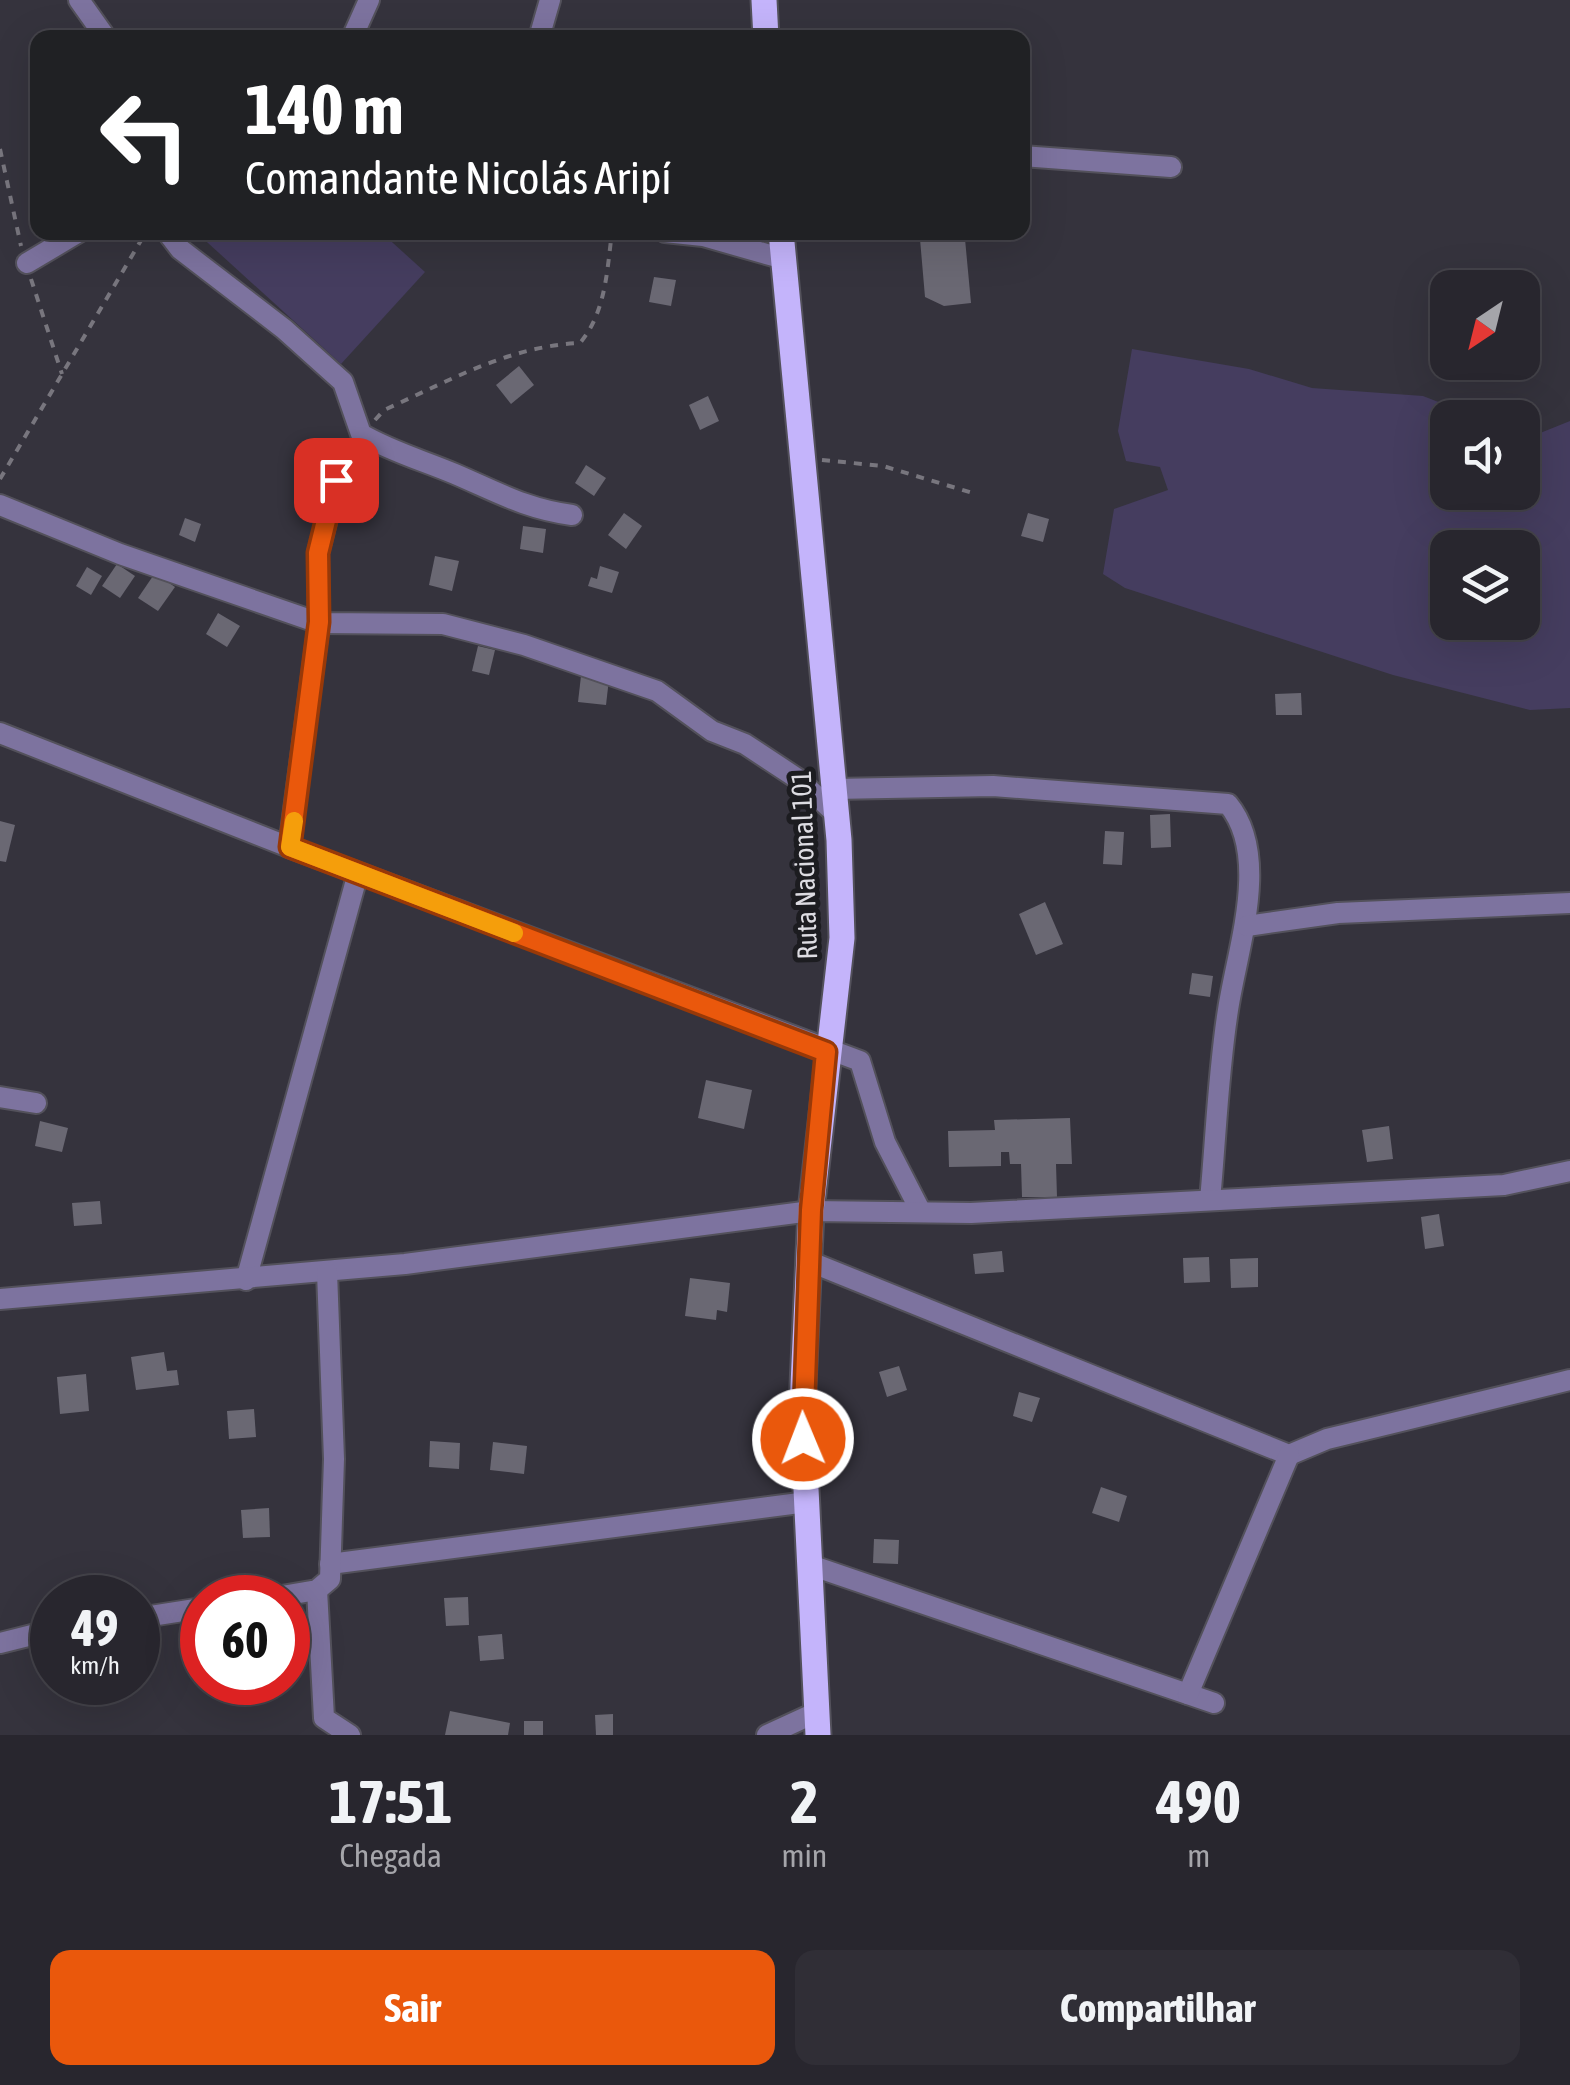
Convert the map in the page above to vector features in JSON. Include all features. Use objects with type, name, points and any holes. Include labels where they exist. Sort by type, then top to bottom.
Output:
[{"type":"main road","points":[[764,0],[766,30]]},
{"type":"main road","name":"Ruta Nacional 101","points":[[782,240],[835,802],[842,938],[811,1210],[802,1407],[817,1724]]},
{"type":"street","points":[[80,0],[101,30]]},
{"type":"street","points":[[356,30],[369,0]]},
{"type":"street","points":[[541,30],[550,0]]},
{"type":"street","points":[[1030,157],[1170,167]]},
{"type":"street","points":[[26,263],[65,240]]},
{"type":"street","points":[[173,240],[180,250],[284,329],[343,382],[361,434],[395,454],[451,472],[534,510],[572,515]]},
{"type":"street","points":[[716,240],[784,259]]},
{"type":"street","points":[[290,847],[319,622],[318,553],[336,480]]},
{"type":"street","points":[[0,505],[120,554],[319,622],[444,624],[524,644],[657,691],[712,731],[745,744],[835,802],[993,786],[1228,804],[1246,825],[1247,926],[1228,1009],[1210,1200]]},
{"type":"street","points":[[0,732],[290,847],[860,1062],[885,1142],[921,1212]]},
{"type":"street","points":[[246,1280],[358,873]]},
{"type":"street","points":[[1247,926],[1338,913],[1570,903]]},
{"type":"street","points":[[0,1097],[36,1103]]},
{"type":"street","points":[[0,1298],[327,1272],[664,1233],[811,1210],[921,1212],[1504,1185],[1570,1171]]},
{"type":"street","points":[[808,1262],[1289,1455]]},
{"type":"street","points":[[310,1591],[318,1590],[330,1579],[334,1460],[327,1272]]},
{"type":"street","points":[[1188,1694],[1289,1455],[1327,1439],[1570,1380]]},
{"type":"street","points":[[330,1564],[806,1502]]},
{"type":"street","points":[[810,1566],[1214,1703]]},
{"type":"street","points":[[318,1590],[324,1727],[350,1735]]},
{"type":"street","points":[[0,1644],[30,1636]]},
{"type":"street","points":[[767,1735],[817,1724]]},
{"type":"path","points":[[0,479],[141,240]]},
{"type":"path","points":[[361,434],[384,410],[507,354],[538,345],[580,343],[592,329],[604,294],[611,240]]},
{"type":"path","points":[[802,458],[883,466],[976,494]]},
{"type":"shaded area","points":[[205,240],[390,240],[425,272],[341,364]]},
{"type":"shaded area","points":[[1132,349],[1249,369],[1312,388],[1433,400],[1430,400],[1430,510],[1540,510],[1540,433],[1570,421],[1570,708],[1530,710],[1393,675],[1125,588],[1103,574],[1114,509],[1168,490],[1160,467],[1126,461],[1118,431]]},
{"type":"building","points":[[920,240],[965,240],[971,303],[944,306],[925,297]]},
{"type":"building","points":[[654,277],[676,280],[671,306],[649,302]]},
{"type":"building","points":[[519,366],[534,385],[511,404],[496,385]]},
{"type":"building","points":[[708,396],[719,421],[700,430],[689,405]]},
{"type":"building","points":[[586,465],[606,478],[594,496],[575,483]]},
{"type":"building","points":[[624,513],[642,526],[626,549],[608,535]]},
{"type":"building","points":[[1028,513],[1049,519],[1043,542],[1021,536]]},
{"type":"building","points":[[185,518],[201,524],[195,542],[179,535]]},
{"type":"building","points":[[523,526],[546,529],[543,553],[520,549]]},
{"type":"building","points":[[435,556],[459,561],[452,591],[429,585]]},
{"type":"building","points":[[117,564],[135,576],[120,598],[102,586]]},
{"type":"building","points":[[600,566],[619,572],[612,593],[588,586],[591,577],[597,579]]},
{"type":"building","points":[[87,567],[102,576],[91,595],[76,586]]},
{"type":"building","points":[[155,573],[175,587],[158,611],[138,598]]},
{"type":"building","points":[[218,613],[240,626],[227,647],[206,634]]},
{"type":"building","points":[[478,646],[495,650],[489,675],[472,671]]},
{"type":"building","points":[[581,676],[609,679],[606,705],[578,702]]},
{"type":"building","points":[[1301,693],[1302,715],[1276,715],[1275,694]]},
{"type":"building","points":[[1170,814],[1171,847],[1151,848],[1150,815]]},
{"type":"building","points":[[0,821],[15,825],[6,862],[0,861]]},
{"type":"building","points":[[1105,831],[1124,832],[1122,865],[1103,864]]},
{"type":"building","points":[[1045,902],[1063,944],[1036,955],[1019,914]]},
{"type":"building","points":[[1192,973],[1213,976],[1210,997],[1189,994]]},
{"type":"building","points":[[706,1080],[752,1090],[744,1129],[698,1118]]},
{"type":"building","points":[[1070,1118],[1072,1164],[1056,1164],[1057,1197],[1022,1197],[1021,1164],[1010,1164],[1009,1152],[1001,1152],[1001,1166],[949,1167],[948,1131],[995,1130],[994,1120]]},
{"type":"building","points":[[40,1121],[68,1128],[62,1152],[35,1146]]},
{"type":"building","points":[[1389,1126],[1393,1159],[1367,1162],[1362,1130]]},
{"type":"building","points":[[100,1201],[102,1224],[74,1226],[72,1203]]},
{"type":"building","points":[[1439,1214],[1444,1246],[1425,1249],[1421,1217]]},
{"type":"building","points":[[1002,1251],[1004,1272],[975,1274],[973,1254]]},
{"type":"building","points":[[1209,1257],[1210,1282],[1184,1283],[1183,1258]]},
{"type":"building","points":[[1258,1258],[1258,1287],[1231,1288],[1230,1259]]},
{"type":"building","points":[[690,1278],[730,1283],[727,1312],[717,1310],[716,1320],[685,1316]]},
{"type":"building","points":[[164,1352],[167,1371],[177,1370],[179,1385],[136,1390],[131,1357]]},
{"type":"building","points":[[899,1366],[907,1390],[887,1397],[879,1372]]},
{"type":"building","points":[[86,1374],[89,1411],[60,1414],[57,1377]]},
{"type":"building","points":[[1019,1392],[1040,1398],[1032,1422],[1013,1416]]},
{"type":"building","points":[[254,1409],[256,1437],[229,1439],[227,1411]]},
{"type":"building","points":[[430,1441],[460,1443],[459,1469],[429,1467]]},
{"type":"building","points":[[493,1442],[527,1446],[524,1474],[490,1470]]},
{"type":"building","points":[[1101,1487],[1127,1496],[1119,1522],[1092,1513]]},
{"type":"building","points":[[269,1508],[270,1537],[243,1538],[241,1510]]},
{"type":"building","points":[[874,1539],[899,1540],[898,1564],[873,1563]]},
{"type":"building","points":[[468,1597],[469,1625],[446,1626],[444,1598]]},
{"type":"building","points":[[502,1634],[504,1659],[480,1661],[478,1636]]},
{"type":"building","points":[[450,1711],[510,1723],[508,1735],[445,1735]]},
{"type":"building","points":[[613,1714],[613,1735],[596,1735],[595,1715]]},
{"type":"building","points":[[524,1721],[543,1721],[543,1735],[524,1735]]},
{"type":"slow traffic","points":[[294,821],[290,847],[514,933]]},
{"type":"route","points":[[336,480],[318,553],[319,622],[290,847],[826,1052],[811,1210],[803,1439]]}]
